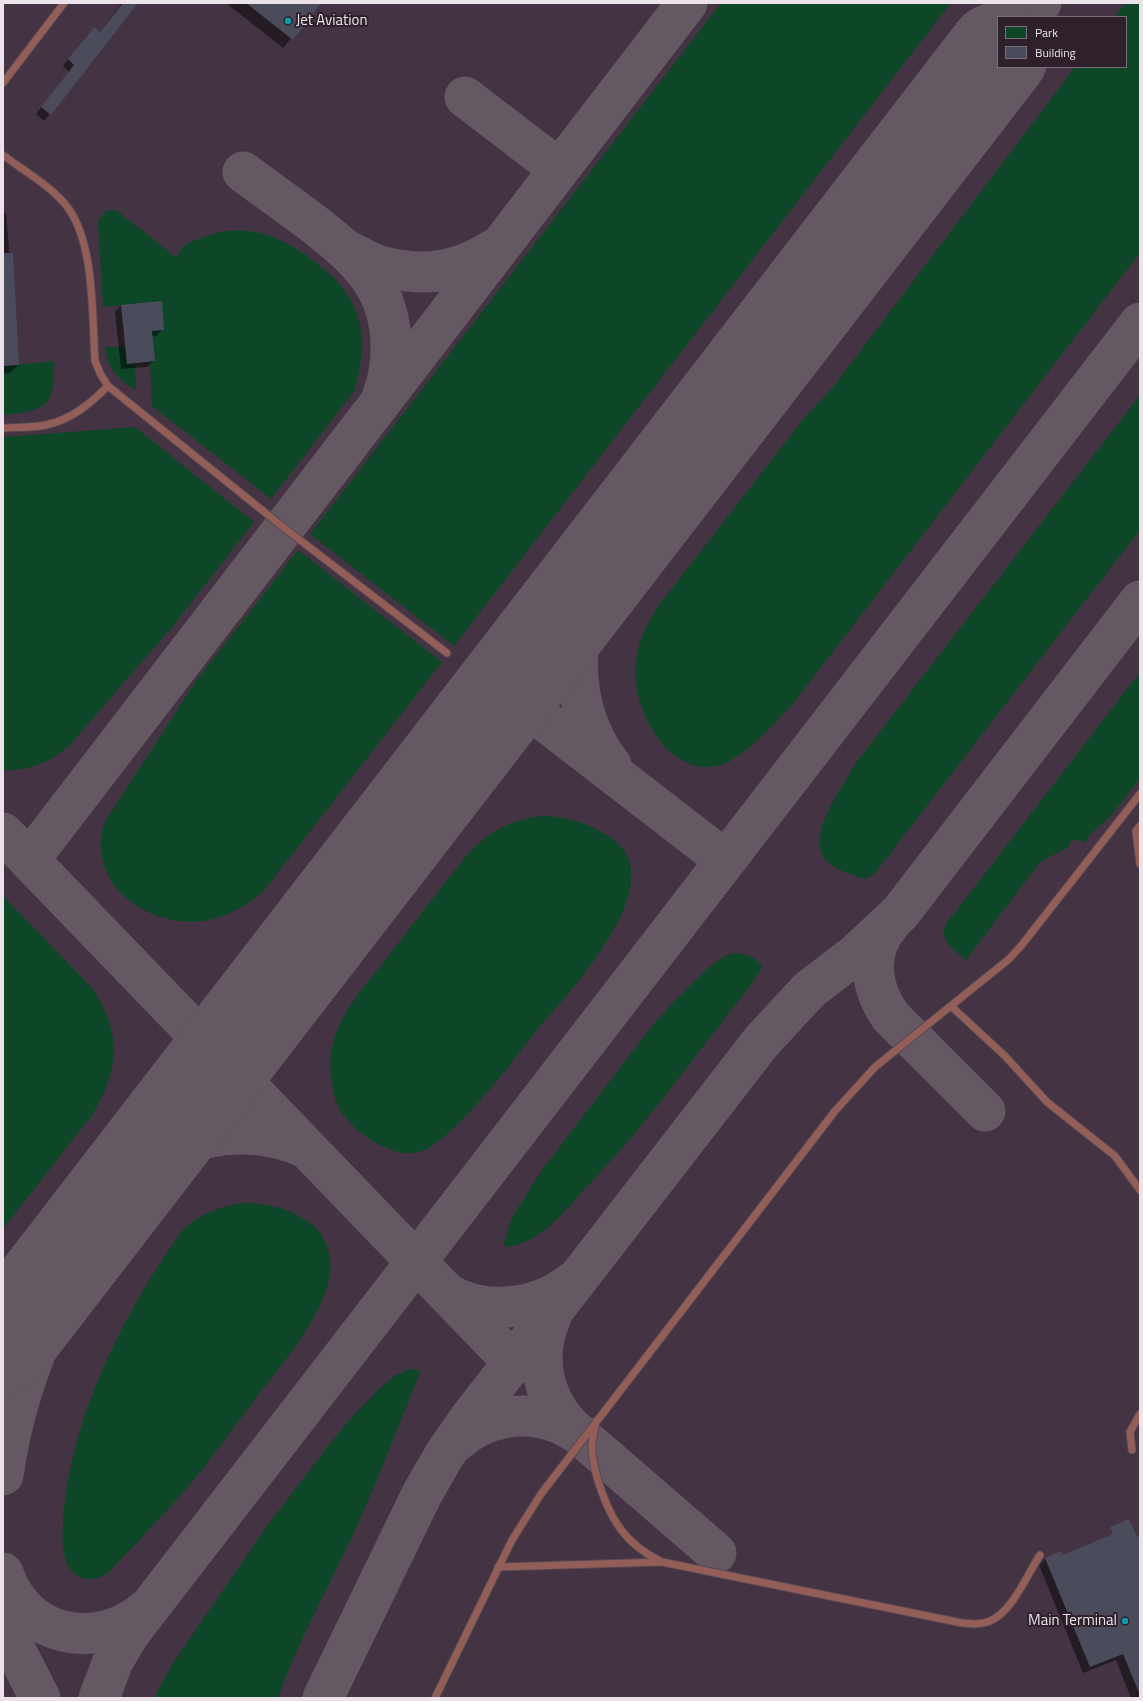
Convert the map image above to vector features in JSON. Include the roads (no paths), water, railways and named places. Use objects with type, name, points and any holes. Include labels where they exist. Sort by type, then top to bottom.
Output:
[{"type":"lane","points":[[3,83],[64,3]]},
{"type":"lane","points":[[3,155],[58,196],[78,223],[85,240],[95,361],[108,386],[283,527],[447,653]]},
{"type":"lane","points":[[3,428],[46,425],[68,418],[93,401],[108,386]]},
{"type":"lane","points":[[435,1698],[498,1567],[512,1540],[540,1494],[596,1419],[835,1111],[875,1067],[952,1007],[1010,959],[1140,794]]},
{"type":"lane","points":[[1140,826],[1136,831],[1140,864]]},
{"type":"lane","points":[[952,1007],[1004,1056],[1047,1102],[1115,1156],[1140,1190]]},
{"type":"lane","points":[[1132,1450],[1130,1432],[1140,1414]]},
{"type":"lane","points":[[596,1419],[592,1447],[594,1466],[614,1518],[622,1532],[636,1546],[662,1562]]},
{"type":"lane","points":[[498,1567],[662,1562],[962,1623],[979,1624],[991,1621],[1004,1611],[1023,1584],[1040,1555]]},
{"type":"place","name":"Jet Aviation","points":[[288,21]]},
{"type":"place","name":"Main Terminal","points":[[1125,1621]]}]
